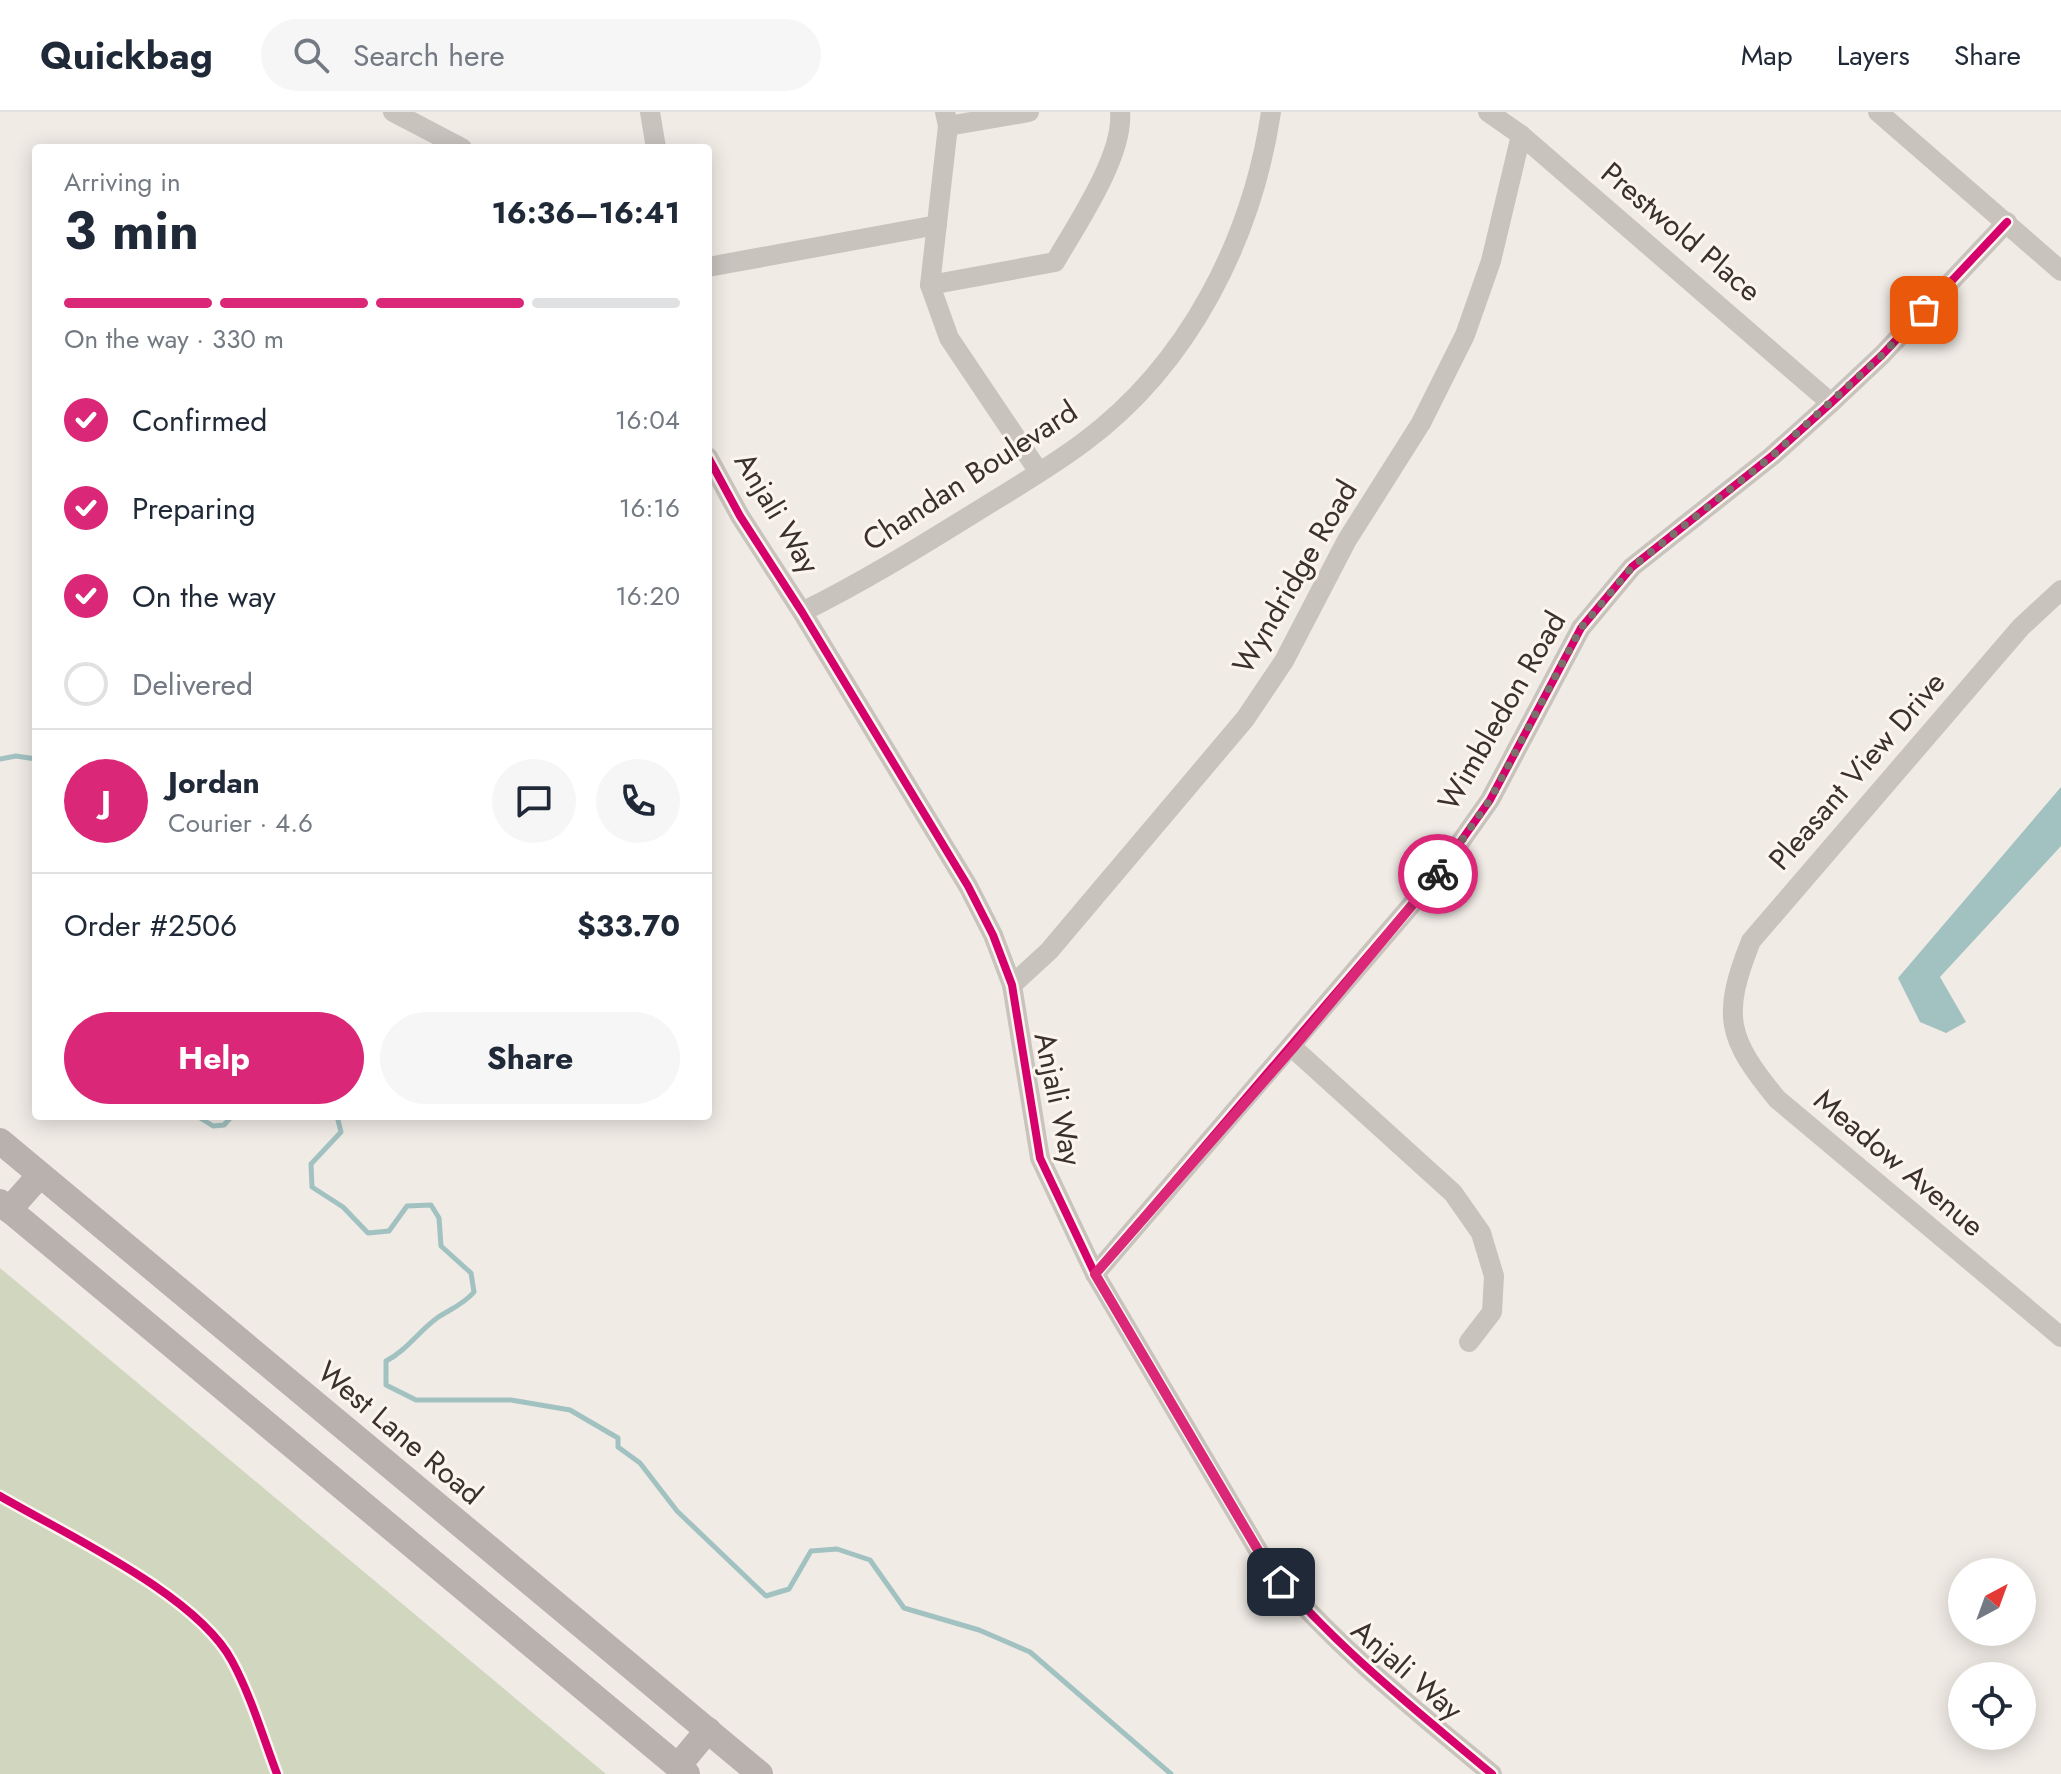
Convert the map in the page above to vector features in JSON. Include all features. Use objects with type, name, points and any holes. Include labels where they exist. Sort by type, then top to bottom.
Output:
[{"type":"main road","name":"West Lane Road","points":[[0,1141],[760,1774]]},
{"type":"main road","points":[[40,1175],[5,1206],[682,1770],[708,1730]]},
{"type":"street","points":[[393,112],[454,144]]},
{"type":"street","points":[[650,112],[655,144]]},
{"type":"street","points":[[1029,112],[946,119],[930,285],[949,338],[1039,472]]},
{"type":"street","points":[[930,285],[1055,262],[1091,199],[1122,129],[1120,112]]},
{"type":"street","name":"Chandan Boulevard","points":[[802,612],[860,584],[1086,441],[1172,355],[1227,266],[1250,207],[1265,152],[1271,112]]},
{"type":"street","name":"Prestwold Place","points":[[1488,112],[1521,135],[1831,403]]},
{"type":"street","points":[[1878,112],[2061,271]]},
{"type":"street","name":"Wyndridge Road","points":[[1012,985],[1049,951],[1235,731],[1284,661],[1347,540],[1421,423],[1465,335],[1491,261],[1521,135]]},
{"type":"street","name":"Wimbledon Road","points":[[1095,1274],[1293,1048],[1437,875],[1490,800],[1581,628],[1632,567],[1772,456],[1831,403],[1882,355],[2007,222]]},
{"type":"street","points":[[712,266],[937,225]]},
{"type":"street","name":"Anjali Way","points":[[712,464],[740,516],[802,612],[968,886],[993,935],[1012,985],[1040,1158],[1095,1274],[1265,1562],[1298,1603],[1345,1651],[1492,1774]]},
{"type":"street","name":"Pleasant View Drive","points":[[1731,1011],[1735,981],[1751,941],[2021,627],[2061,590]]},
{"type":"street","name":"Meadow Avenue","points":[[1731,1011],[1744,1058],[1777,1099],[2061,1337]]},
{"type":"street","points":[[1293,1048],[1453,1193],[1481,1233],[1494,1276],[1492,1312],[1469,1342]]},
{"type":"green space","points":[[0,1268],[606,1774],[0,1774]]},
{"type":"water","points":[[2061,787],[2061,846],[1940,977],[1966,1022],[1946,1033],[1920,1022],[1898,978]]},
{"type":"waterway","points":[[0,759],[16,756],[32,758]]},
{"type":"waterway","points":[[203,1120],[213,1126],[224,1125],[228,1120]]},
{"type":"waterway","points":[[338,1120],[341,1132],[311,1164],[312,1187],[343,1207],[368,1233],[389,1231],[407,1206],[431,1205],[439,1218],[441,1246],[471,1273],[474,1292],[386,1361],[386,1385],[416,1400],[511,1400],[570,1410],[618,1438],[618,1447],[640,1463],[677,1511],[766,1596],[789,1589],[811,1551],[837,1549],[870,1560],[904,1608],[979,1630],[1030,1652],[1171,1774]]},
{"type":"cycle path","points":[[1095,1274],[1437,875],[1490,800],[1581,628],[1632,567],[1772,456],[1831,403],[1882,355],[2007,222]]},
{"type":"cycle path","points":[[712,464],[740,516],[802,612],[968,886],[993,935],[1012,985],[1040,1158],[1095,1274],[1265,1562],[1345,1647],[1492,1774]]},
{"type":"cycle path","points":[[0,1496],[127,1568],[190,1613],[215,1637],[239,1674],[277,1774]]},
{"type":"way so far","points":[[1438,874],[1490,800],[1581,628],[1632,567],[1772,456],[1882,355],[1924,310]]},
{"type":"route","points":[[1281,1582],[1265,1562],[1095,1274],[1293,1048],[1438,874]]}]
